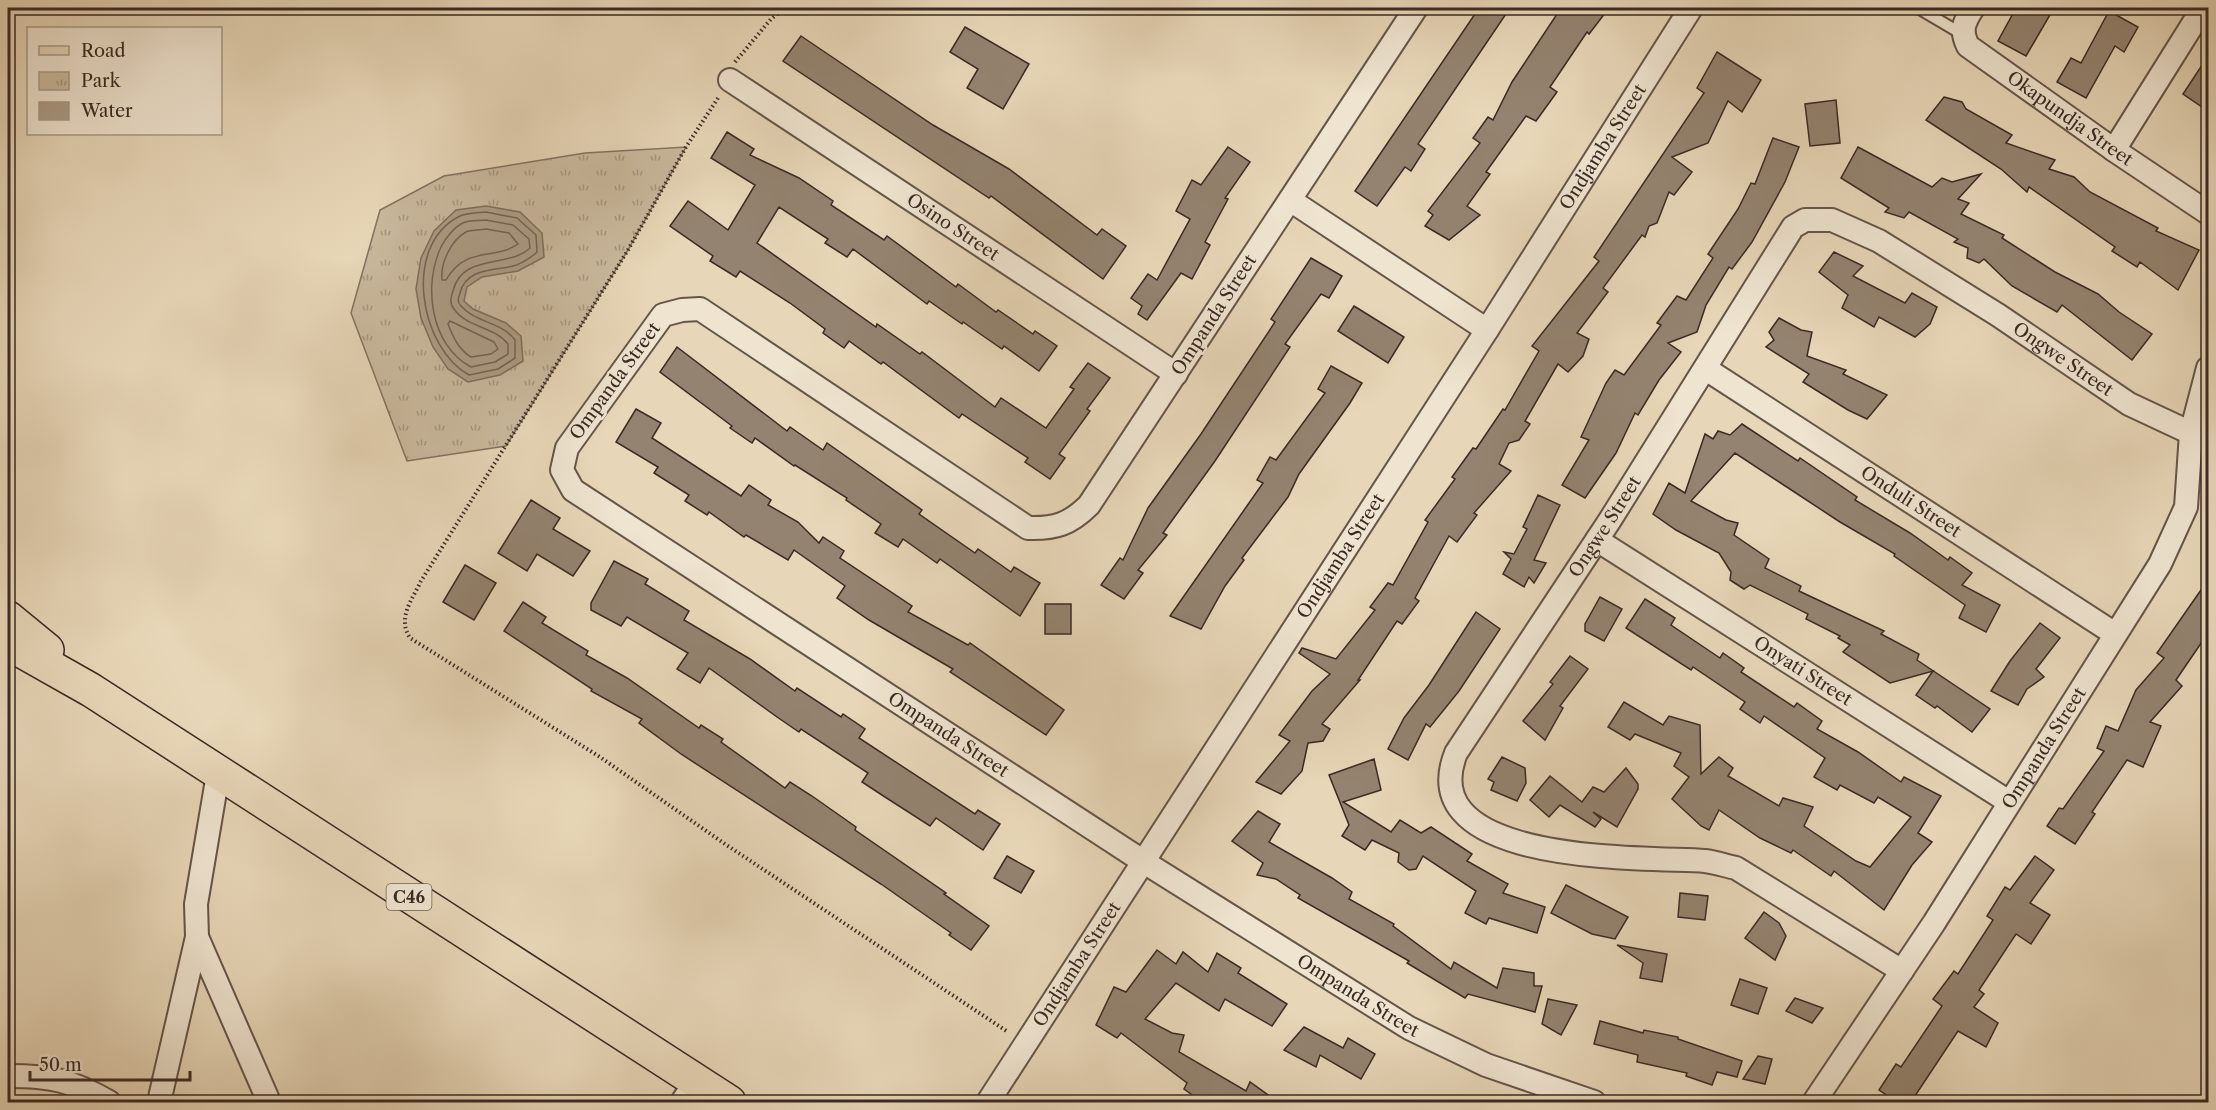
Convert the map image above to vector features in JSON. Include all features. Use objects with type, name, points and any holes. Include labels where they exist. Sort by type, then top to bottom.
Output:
[{"type":"main road","name":"C46","points":[[8,618],[20,626],[91,690]]},
{"type":"main road","name":"C46","points":[[8,643],[91,690],[689,1092],[729,1102]]},
{"type":"street","name":"Ompanda Street","points":[[1416,8],[1089,505],[1073,521],[1052,528],[1028,528],[700,309],[682,310],[663,315],[567,448],[562,470],[573,490],[1144,862],[1409,1028],[1486,1065],[1594,1102]]},
{"type":"street","name":"Ondjamba Street","points":[[988,1102],[1487,330],[1691,8]]},
{"type":"street","points":[[1962,34],[1964,22],[1973,8]]},
{"type":"street","points":[[2114,150],[2203,8]]},
{"type":"street","name":"Okapundja Street","points":[[1962,34],[1968,46],[2114,150],[2208,213]]},
{"type":"street","name":"Osino Street","points":[[730,80],[1176,374]]},
{"type":"street","points":[[1290,200],[1487,330]]},
{"type":"street","name":"Ongwe Street","points":[[1902,971],[1736,868],[1707,861],[1627,860],[1510,842],[1488,831],[1464,811],[1454,798],[1451,766],[1456,753],[1597,540],[1793,227],[1805,220],[1832,219],[1879,241],[1998,315],[2129,404],[2192,433]]},
{"type":"street","name":"Ompanda Street","points":[[1814,1102],[1902,971],[2160,564],[2182,518],[2188,494],[2192,433],[2208,368]]},
{"type":"street","name":"Onduli Street","points":[[1706,369],[2115,634]]},
{"type":"street","name":"Onyati Street","points":[[1597,540],[2009,802]]},
{"type":"street","points":[[159,1102],[197,937],[196,904],[218,774]]},
{"type":"street","points":[[197,937],[269,1102]]},
{"type":"street","points":[[8,1076],[46,1076],[87,1089],[109,1102]]},
{"type":"lane","points":[[1918,8],[1962,34]]},
{"type":"path","points":[[785,8],[771,19],[736,60],[730,80],[686,147],[628,250],[422,581],[404,617],[404,629],[410,638],[600,757],[725,844],[1026,1044]]},
{"type":"green space","points":[[686,147],[628,250],[506,446],[407,461],[351,313],[380,210],[444,176],[585,153]]},
{"type":"water","points":[[486,206],[520,212],[542,233],[544,257],[518,271],[482,277],[467,287],[464,301],[473,309],[506,323],[521,336],[523,361],[500,375],[468,382],[448,369],[433,347],[421,318],[416,289],[421,258],[434,231],[456,210]]},
{"type":"building","points":[[1479,8],[1510,8],[1418,144],[1425,149],[1411,171],[1405,167],[1377,206],[1355,191]]},
{"type":"building","points":[[1561,8],[1609,8],[1589,34],[1587,32],[1550,87],[1557,92],[1536,121],[1526,116],[1486,172],[1490,174],[1467,206],[1480,215],[1449,240],[1425,226],[1433,215],[1428,211],[1480,143],[1473,138],[1488,117],[1493,120],[1512,82]]},
{"type":"building","points":[[2016,8],[2054,8],[2026,56],[1998,41]]},
{"type":"building","points":[[2109,11],[2138,27],[2124,52],[2115,46],[2086,98],[2057,82],[2071,58],[2081,63]]},
{"type":"building","points":[[965,27],[1029,64],[1003,109],[967,88],[978,69],[950,52]]},
{"type":"building","points":[[801,36],[933,125],[1009,169],[1097,235],[1102,229],[1126,246],[1103,279],[991,196],[989,198],[783,61]]},
{"type":"building","points":[[1717,52],[1761,80],[1742,112],[1728,101],[1708,143],[1672,157],[1692,172],[1674,195],[1669,192],[1657,223],[1649,226],[1645,237],[1642,235],[1603,288],[1608,292],[1577,333],[1589,339],[1583,356],[1568,372],[1558,364],[1525,421],[1530,424],[1519,440],[1509,443],[1499,464],[1511,471],[1474,513],[1477,515],[1457,542],[1449,536],[1415,598],[1419,601],[1402,624],[1397,621],[1358,680],[1360,680],[1322,724],[1330,729],[1323,741],[1308,743],[1302,771],[1281,794],[1256,782],[1290,741],[1279,735],[1312,691],[1330,674],[1299,653],[1302,648],[1336,659],[1375,610],[1370,607],[1388,583],[1393,585],[1428,522],[1425,520],[1455,479],[1452,477],[1473,448],[1476,449],[1503,409],[1505,410],[1539,351],[1532,346],[1599,261],[1594,257],[1704,93],[1697,88]]},
{"type":"building","points":[[2208,56],[2208,111],[2183,94]]},
{"type":"building","points":[[1944,97],[1962,102],[1966,109],[2012,135],[2006,143],[2055,160],[2049,169],[2074,177],[2090,192],[2158,228],[2156,231],[2199,250],[2178,290],[2140,262],[2137,267],[2112,251],[2115,247],[2029,187],[2027,192],[2001,169],[1926,120]]},
{"type":"building","points":[[1836,100],[1840,143],[1810,146],[1805,104]]},
{"type":"building","points":[[727,132],[754,149],[750,155],[799,178],[833,201],[831,205],[884,240],[887,236],[956,287],[958,284],[996,312],[998,310],[1033,334],[1035,331],[1057,346],[1039,371],[1004,346],[1002,349],[929,301],[927,304],[853,249],[847,257],[825,243],[828,239],[779,207],[757,243],[876,327],[877,324],[920,354],[922,352],[995,407],[1001,398],[1046,428],[1074,389],[1070,387],[1088,363],[1110,378],[1087,409],[1090,411],[1059,454],[1065,458],[1050,479],[1025,462],[1028,458],[962,414],[959,418],[883,362],[881,364],[849,341],[844,348],[823,333],[825,329],[790,303],[740,271],[736,277],[710,261],[713,256],[670,226],[688,201],[728,230],[755,185],[711,158]]},
{"type":"building","points":[[1773,138],[1799,147],[1785,182],[1752,242],[1732,269],[1729,267],[1706,305],[1697,332],[1668,343],[1681,352],[1659,380],[1638,415],[1635,413],[1616,453],[1585,498],[1562,485],[1589,440],[1581,437],[1606,383],[1615,370],[1624,375],[1661,325],[1657,323],[1677,296],[1686,300],[1713,258],[1708,254],[1738,209],[1751,183],[1755,184]]},
{"type":"building","points":[[1228,147],[1250,162],[1225,198],[1228,199],[1205,242],[1210,245],[1192,279],[1181,273],[1147,320],[1138,314],[1142,306],[1131,298],[1148,274],[1157,280],[1190,219],[1176,211],[1192,180],[1201,185]]},
{"type":"building","points":[[1858,147],[1932,187],[1942,178],[1952,182],[1981,174],[1958,199],[1969,203],[1961,214],[2004,235],[2002,238],[2055,272],[2098,294],[2119,312],[2152,334],[2132,360],[2062,305],[2057,312],[2012,286],[1984,259],[1979,263],[1967,258],[1968,248],[1954,242],[1958,239],[1909,212],[1904,218],[1885,212],[1889,208],[1841,178]]},
{"type":"building","points":[[1834,252],[1863,266],[1853,276],[1905,303],[1912,293],[1937,307],[1930,324],[1915,337],[1879,317],[1874,327],[1842,308],[1848,295],[1819,272]]},
{"type":"building","points":[[1311,258],[1342,276],[1329,298],[1321,294],[1285,344],[1290,347],[1215,461],[1163,533],[1167,535],[1138,570],[1143,573],[1124,599],[1101,585],[1120,558],[1123,560],[1148,508],[1201,434],[1275,322],[1271,319]]},
{"type":"building","points":[[1354,306],[1404,337],[1388,363],[1338,331]]},
{"type":"building","points":[[1779,318],[1801,330],[1812,332],[1807,356],[1846,370],[1843,374],[1887,395],[1867,419],[1803,382],[1809,374],[1766,347],[1774,340],[1769,332]]},
{"type":"building","points":[[677,347],[787,431],[790,427],[823,450],[827,443],[922,510],[919,514],[975,553],[978,549],[1011,572],[1014,567],[1040,583],[1020,616],[940,559],[937,563],[903,539],[898,547],[875,533],[881,524],[846,500],[847,498],[794,466],[755,438],[752,443],[730,428],[732,426],[660,372]]},
{"type":"building","points":[[1331,366],[1362,383],[1350,403],[1299,474],[1288,497],[1242,558],[1244,560],[1225,586],[1201,629],[1170,616],[1263,483],[1257,480],[1270,457],[1276,460],[1325,393],[1318,389]]},
{"type":"building","points":[[636,409],[661,423],[652,438],[741,496],[749,485],[771,500],[768,505],[798,522],[819,543],[823,537],[844,551],[840,558],[912,606],[908,612],[968,645],[970,643],[1064,710],[1046,735],[950,672],[953,669],[869,620],[837,598],[845,586],[794,550],[788,560],[746,535],[744,537],[709,512],[707,515],[685,501],[689,495],[654,473],[658,467],[616,442]]},
{"type":"building","points":[[1742,424],[1798,461],[1800,458],[1857,497],[1855,500],[1910,533],[1948,560],[1950,557],[1972,573],[1962,585],[2000,605],[1986,632],[1959,618],[1965,605],[1894,556],[1895,554],[1840,522],[1735,453],[1691,501],[1726,520],[1738,523],[1734,535],[1769,559],[1765,568],[1801,586],[1799,591],[1884,631],[1881,634],[1919,654],[1917,660],[1990,709],[1972,732],[1937,706],[1935,708],[1916,695],[1933,671],[1890,683],[1843,652],[1850,645],[1838,638],[1840,636],[1806,619],[1808,614],[1750,585],[1744,589],[1730,580],[1731,572],[1719,553],[1676,530],[1653,514],[1669,483],[1685,493],[1705,434],[1713,439],[1718,431],[1730,435]]},
{"type":"building","points":[[1538,495],[1560,505],[1534,560],[1546,563],[1534,583],[1529,577],[1524,587],[1503,574],[1511,559],[1504,552],[1514,554],[1527,529],[1523,527]]},
{"type":"building","points":[[531,500],[560,518],[553,529],[590,551],[573,576],[537,554],[527,571],[498,553]]},
{"type":"building","points":[[614,561],[648,579],[645,584],[689,611],[684,620],[750,659],[795,691],[797,688],[841,717],[843,714],[865,729],[859,738],[975,814],[978,810],[1000,824],[983,850],[936,818],[930,826],[862,782],[868,773],[801,729],[799,732],[709,668],[700,683],[677,669],[688,653],[627,617],[621,626],[591,610],[591,603]]},
{"type":"building","points":[[465,565],[496,583],[474,620],[443,602]]},
{"type":"building","points":[[2208,580],[2208,633],[2176,680],[2182,686],[2150,722],[2161,726],[2143,767],[2127,760],[2092,812],[2095,814],[2075,844],[2047,826],[2059,808],[2063,809],[2104,751],[2097,748],[2106,726],[2118,731],[2136,690],[2164,658],[2157,653]]},
{"type":"building","points":[[1600,597],[1622,609],[1604,641],[1585,631],[1585,624]]},
{"type":"building","points":[[1645,599],[1675,618],[1671,625],[1720,658],[1723,653],[1744,668],[1741,672],[1794,707],[1797,703],[1822,721],[1817,729],[1858,752],[1901,782],[1904,777],[1941,796],[1918,833],[1932,842],[1912,865],[1884,910],[1834,871],[1831,876],[1793,850],[1791,853],[1760,838],[1719,810],[1709,830],[1701,826],[1672,799],[1689,777],[1674,766],[1681,753],[1635,734],[1630,740],[1608,727],[1624,702],[1663,725],[1669,716],[1700,725],[1701,774],[1719,757],[1733,768],[1728,776],[1779,806],[1783,798],[1813,807],[1804,826],[1856,861],[1870,867],[1911,817],[1878,797],[1874,803],[1840,785],[1837,790],[1814,777],[1825,758],[1764,716],[1760,723],[1740,709],[1745,702],[1693,667],[1691,670],[1626,628]]},
{"type":"building","points":[[523,602],[546,617],[542,623],[588,651],[586,655],[627,678],[699,728],[701,725],[723,739],[721,742],[785,788],[790,782],[812,796],[856,827],[855,830],[989,926],[971,950],[949,935],[951,933],[881,884],[681,754],[639,723],[642,719],[591,691],[592,689],[504,631]]},
{"type":"building","points":[[1045,604],[1071,604],[1071,634],[1045,634]]},
{"type":"building","points":[[1476,612],[1500,629],[1459,691],[1430,727],[1426,724],[1408,760],[1388,749],[1404,718],[1429,685]]},
{"type":"building","points":[[2040,623],[2060,638],[2036,669],[2044,677],[2027,689],[2018,705],[1991,691],[2010,661]]},
{"type":"building","points":[[1570,656],[1588,669],[1560,706],[1563,708],[1545,740],[1523,721],[1553,684],[1550,682]]},
{"type":"building","points":[[1502,757],[1525,768],[1526,783],[1517,801],[1491,790],[1494,782],[1488,779]]},
{"type":"building","points":[[1374,759],[1381,790],[1343,802],[1391,832],[1400,820],[1421,833],[1431,827],[1472,854],[1467,861],[1508,884],[1503,893],[1545,907],[1537,933],[1489,918],[1486,924],[1465,913],[1476,891],[1423,856],[1416,869],[1409,870],[1398,862],[1399,853],[1372,840],[1365,850],[1342,836],[1349,825],[1329,775]]},
{"type":"building","points":[[1626,768],[1638,784],[1638,789],[1617,827],[1593,812],[1601,819],[1595,827],[1560,805],[1549,817],[1530,800],[1550,776],[1582,802],[1593,787],[1604,792]]},
{"type":"building","points":[[1258,811],[1280,824],[1269,842],[1332,878],[1352,892],[1349,899],[1394,924],[1393,926],[1451,969],[1454,962],[1497,988],[1503,968],[1534,973],[1534,986],[1542,986],[1535,1012],[1468,994],[1465,998],[1407,963],[1409,961],[1298,898],[1300,895],[1276,879],[1257,875],[1263,863],[1232,841]]},
{"type":"building","points":[[1007,856],[1034,871],[1021,893],[994,878]]},
{"type":"building","points":[[2035,856],[2054,870],[2030,903],[2050,915],[2031,944],[2016,934],[1979,990],[1984,994],[1974,1007],[1998,1023],[1986,1047],[1958,1031],[1911,1102],[1897,1102],[1879,1090],[1896,1064],[1901,1067],[1942,1006],[1933,999],[1954,971],[1958,974],[1993,920],[1987,916],[2005,887],[2010,890]]},
{"type":"building","points":[[1566,885],[1628,917],[1615,939],[1592,934],[1551,913]]},
{"type":"building","points":[[1680,893],[1708,896],[1705,920],[1678,917]]},
{"type":"building","points":[[1764,912],[1779,923],[1786,936],[1775,960],[1745,938]]},
{"type":"building","points":[[1617,945],[1667,954],[1662,982],[1640,978],[1643,963]]},
{"type":"building","points":[[1157,950],[1176,964],[1183,952],[1208,972],[1217,953],[1241,968],[1238,973],[1287,1004],[1272,1026],[1225,999],[1219,1011],[1176,983],[1145,1019],[1172,1033],[1184,1035],[1179,1052],[1246,1091],[1250,1082],[1278,1102],[1202,1102],[1184,1089],[1187,1083],[1121,1033],[1117,1038],[1096,1025],[1114,987],[1126,992]]},
{"type":"building","points":[[1740,979],[1767,988],[1758,1014],[1731,1005]]},
{"type":"building","points":[[1795,998],[1823,1008],[1812,1023],[1786,1011]]},
{"type":"building","points":[[1548,999],[1577,1005],[1561,1035],[1542,1024]]},
{"type":"building","points":[[1600,1021],[1643,1033],[1644,1030],[1678,1037],[1678,1039],[1742,1061],[1737,1077],[1717,1072],[1712,1085],[1686,1076],[1687,1073],[1637,1062],[1638,1055],[1594,1044]]},
{"type":"building","points":[[1304,1027],[1343,1048],[1348,1038],[1375,1054],[1361,1079],[1320,1055],[1316,1067],[1284,1050]]},
{"type":"building","points":[[1758,1056],[1772,1059],[1765,1084],[1743,1079]]}]
